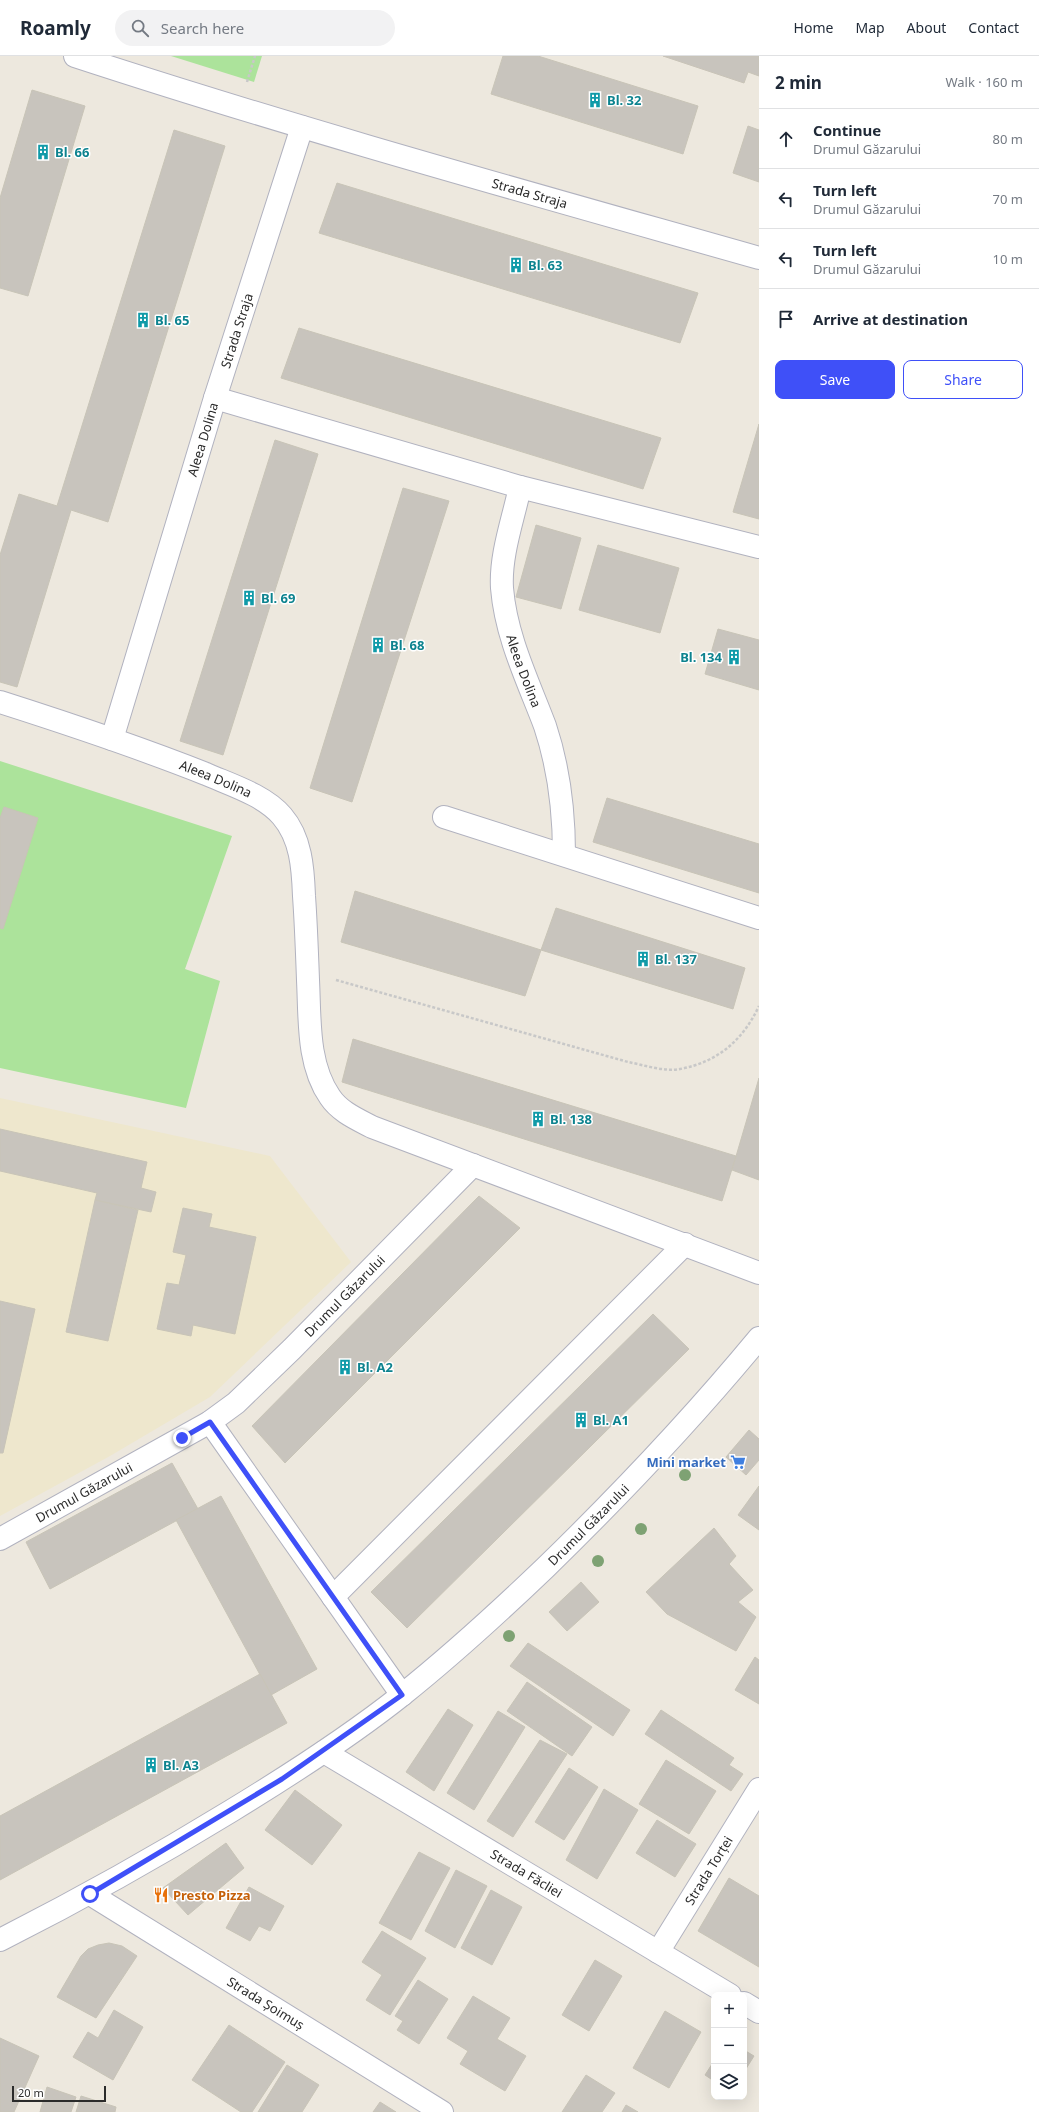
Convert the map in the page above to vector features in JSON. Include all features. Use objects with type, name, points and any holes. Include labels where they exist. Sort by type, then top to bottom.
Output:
[{"type":"street","name":"Strada Straja","points":[[75,56],[302,127],[759,258]]},
{"type":"street","name":"Strada Straja","points":[[215,398],[302,127]]},
{"type":"street","name":"Aleea Dolina","points":[[112,738],[215,398],[520,487],[759,547]]},
{"type":"street","name":"Aleea Dolina","points":[[520,487],[502,563],[502,588],[506,616],[515,650],[545,727],[554,758],[564,816],[564,854]]},
{"type":"street","name":"Aleea Dolina","points":[[0,702],[112,738],[239,788],[262,800],[282,815],[292,829],[298,845],[304,881],[310,1036],[316,1065],[322,1083],[340,1109],[372,1127],[473,1165]]},
{"type":"street","points":[[444,817],[564,854],[759,918]]},
{"type":"street","points":[[473,1165],[759,1272]]},
{"type":"street","name":"Drumul Găzarului","points":[[0,1539],[210,1422],[236,1403],[292,1349],[473,1165]]},
{"type":"street","points":[[333,1597],[685,1244]]},
{"type":"street","name":"Drumul Găzarului","points":[[0,1940],[90,1894],[204,1827],[324,1752],[402,1695],[462,1644],[575,1539],[670,1441],[759,1338]]},
{"type":"street","points":[[210,1422],[402,1695]]},
{"type":"street","name":"Strada Făcliei","points":[[324,1752],[725,1992]]},
{"type":"street","name":"Strada Torței","points":[[658,1952],[759,1789]]},
{"type":"street","name":"Strada Șoimuș","points":[[90,1894],[442,2112]]},
{"type":"street","points":[[747,2005],[759,2012]]},
{"type":"path","points":[[308,973],[628,1062],[656,1068],[679,1069],[709,1060],[734,1043],[750,1025],[759,1006]]},
{"type":"shaded area","points":[[0,1098],[270,1156],[351,1262],[210,1397],[110,1456],[0,1516]]},
{"type":"green space","points":[[171,56],[262,56],[254,82]]},
{"type":"green space","points":[[0,761],[232,836],[185,969],[220,981],[186,1108],[0,1068]]},
{"type":"building","name":"Bl. 32","points":[[503,56],[538,56],[698,106],[683,154],[491,94]]},
{"type":"building","points":[[663,56],[759,56],[759,76],[748,72],[744,83]]},
{"type":"building","name":"Bl. 66","points":[[32,90],[85,106],[28,296],[0,288],[0,198]]},
{"type":"building","points":[[748,126],[759,130],[759,182],[733,173]]},
{"type":"building","name":"Bl. 65","points":[[174,130],[225,146],[108,522],[71,510],[17,687],[0,682],[0,555],[19,494],[57,506]]},
{"type":"building","name":"Bl. 63","points":[[337,183],[698,293],[680,343],[319,233]]},
{"type":"building","points":[[299,328],[661,438],[643,489],[281,378]]},
{"type":"building","points":[[759,424],[759,519],[733,512]]},
{"type":"building","name":"Bl. 69","points":[[275,440],[318,454],[223,755],[180,741]]},
{"type":"building","name":"Bl. 68","points":[[403,488],[449,501],[352,802],[310,788]]},
{"type":"building","points":[[536,525],[581,538],[561,609],[516,597]]},
{"type":"building","points":[[598,545],[679,568],[660,633],[579,610]]},
{"type":"building","name":"Bl. 134","points":[[718,629],[759,640],[759,690],[705,674]]},
{"type":"building","points":[[607,798],[759,844],[759,893],[593,842]]},
{"type":"building","points":[[4,807],[38,818],[3,929],[0,928],[0,818]]},
{"type":"building","points":[[355,891],[541,950],[525,996],[341,942]]},
{"type":"building","name":"Bl. 137","points":[[556,908],[745,968],[733,1009],[541,950]]},
{"type":"building","name":"Bl. 138","points":[[353,1039],[736,1156],[722,1201],[342,1082]]},
{"type":"building","points":[[759,1078],[759,1180],[732,1170]]},
{"type":"building","points":[[0,1129],[147,1162],[141,1188],[156,1192],[151,1212],[95,1200],[97,1193],[0,1171]]},
{"type":"building","name":"Bl. A2","points":[[479,1196],[520,1228],[285,1463],[252,1426]]},
{"type":"building","points":[[95,1200],[138,1210],[108,1341],[66,1332]]},
{"type":"building","points":[[183,1208],[212,1214],[209,1227],[256,1237],[235,1334],[193,1325],[191,1336],[157,1329],[167,1283],[179,1285],[186,1255],[173,1252]]},
{"type":"building","points":[[0,1301],[35,1309],[3,1453],[0,1453]]},
{"type":"building","name":"Bl. A1","points":[[653,1314],[689,1349],[407,1628],[371,1592]]},
{"type":"building","points":[[749,1430],[759,1439],[759,1460],[746,1475],[726,1457]]},
{"type":"building","points":[[172,1463],[198,1509],[50,1589],[26,1542]]},
{"type":"building","points":[[759,1486],[759,1530],[738,1515]]},
{"type":"building","points":[[221,1496],[317,1669],[271,1695],[176,1520]]},
{"type":"building","points":[[714,1528],[736,1556],[729,1564],[753,1590],[738,1602],[756,1617],[736,1651],[667,1614],[646,1592]]},
{"type":"building","points":[[581,1582],[599,1602],[567,1631],[549,1612]]},
{"type":"building","points":[[528,1643],[630,1710],[613,1736],[510,1666]]},
{"type":"building","points":[[755,1657],[759,1660],[759,1704],[735,1690]]},
{"type":"building","name":"Bl. A3","points":[[260,1674],[287,1723],[0,1880],[0,1816]]},
{"type":"building","points":[[527,1682],[592,1727],[572,1756],[507,1711]]},
{"type":"building","points":[[448,1709],[473,1725],[434,1791],[406,1772]]},
{"type":"building","points":[[661,1710],[734,1758],[729,1765],[743,1774],[731,1791],[645,1734]]},
{"type":"building","points":[[498,1711],[525,1727],[474,1810],[447,1793]]},
{"type":"building","points":[[540,1740],[567,1754],[513,1837],[487,1821]]},
{"type":"building","points":[[666,1760],[716,1791],[689,1834],[639,1804]]},
{"type":"building","points":[[569,1768],[598,1787],[564,1840],[535,1822]]},
{"type":"building","points":[[604,1789],[638,1810],[597,1879],[566,1860]]},
{"type":"building","points":[[295,1790],[342,1825],[312,1865],[265,1830]]},
{"type":"building","points":[[657,1820],[696,1844],[675,1877],[636,1853]]},
{"type":"building","points":[[226,1843],[244,1868],[188,1915],[163,1888]]},
{"type":"building","points":[[419,1852],[450,1868],[411,1940],[379,1923]]},
{"type":"building","points":[[456,1870],[487,1886],[455,1948],[425,1931]]},
{"type":"building","points":[[729,1878],[759,1896],[759,1967],[698,1931]]},
{"type":"building","points":[[249,1887],[284,1906],[270,1931],[259,1926],[250,1941],[226,1928]]},
{"type":"building","points":[[491,1890],[522,1907],[492,1965],[461,1948]]},
{"type":"building","points":[[382,1931],[426,1958],[390,2015],[366,2000],[382,1975],[362,1962]]},
{"type":"building","points":[[109,1943],[122,1946],[137,1956],[96,2018],[57,1997],[81,1956],[88,1949]]},
{"type":"building","points":[[595,1960],[622,1976],[589,2031],[562,2015]]},
{"type":"building","points":[[418,1980],[448,1999],[419,2044],[397,2030],[403,2021],[395,2016]]},
{"type":"building","points":[[473,1996],[510,2018],[497,2039],[526,2056],[505,2091],[460,2064],[468,2051],[447,2038]]},
{"type":"building","points":[[114,2010],[143,2027],[113,2080],[73,2057],[88,2032],[98,2038]]},
{"type":"building","points":[[665,2011],[701,2032],[669,2088],[633,2068]]},
{"type":"building","points":[[229,2025],[285,2062],[252,2112],[241,2112],[192,2080]]},
{"type":"building","points":[[0,2038],[39,2056],[14,2112],[0,2112]]},
{"type":"building","points":[[747,2052],[754,2056],[747,2067]]},
{"type":"building","points":[[287,2065],[319,2085],[302,2112],[258,2112]]},
{"type":"building","points":[[711,2066],[711,2079],[705,2075]]},
{"type":"building","points":[[586,2075],[615,2093],[602,2112],[562,2112]]},
{"type":"building","points":[[47,2087],[76,2097],[71,2112],[40,2112]]},
{"type":"building","points":[[81,2096],[116,2107],[115,2112],[76,2112]]},
{"type":"building","points":[[380,2102],[396,2112],[373,2112]]},
{"type":"building","points":[[626,2105],[638,2112],[622,2112]]},
{"type":"place","name":"Bl. 32","points":[[595,100]]},
{"type":"place","name":"Bl. 66","points":[[43,152]]},
{"type":"place","name":"Bl. 63","points":[[516,265]]},
{"type":"place","name":"Bl. 65","points":[[143,320]]},
{"type":"place","name":"Bl. 69","points":[[249,598]]},
{"type":"place","name":"Bl. 68","points":[[378,645]]},
{"type":"place","name":"Bl. 134","points":[[734,657]]},
{"type":"place","name":"Bl. 137","points":[[643,959]]},
{"type":"place","name":"Bl. 138","points":[[538,1119]]},
{"type":"place","name":"Bl. A2","points":[[345,1367]]},
{"type":"place","name":"Bl. A1","points":[[581,1420]]},
{"type":"place","name":"Mini market","points":[[738,1462]]},
{"type":"place","name":"Bl. A3","points":[[151,1765]]},
{"type":"place","name":"Presto Pizza","points":[[161,1895]]},
{"type":"route","points":[[90,1894],[145,1863],[282,1779],[324,1752],[402,1695],[210,1422],[182,1438]]}]
